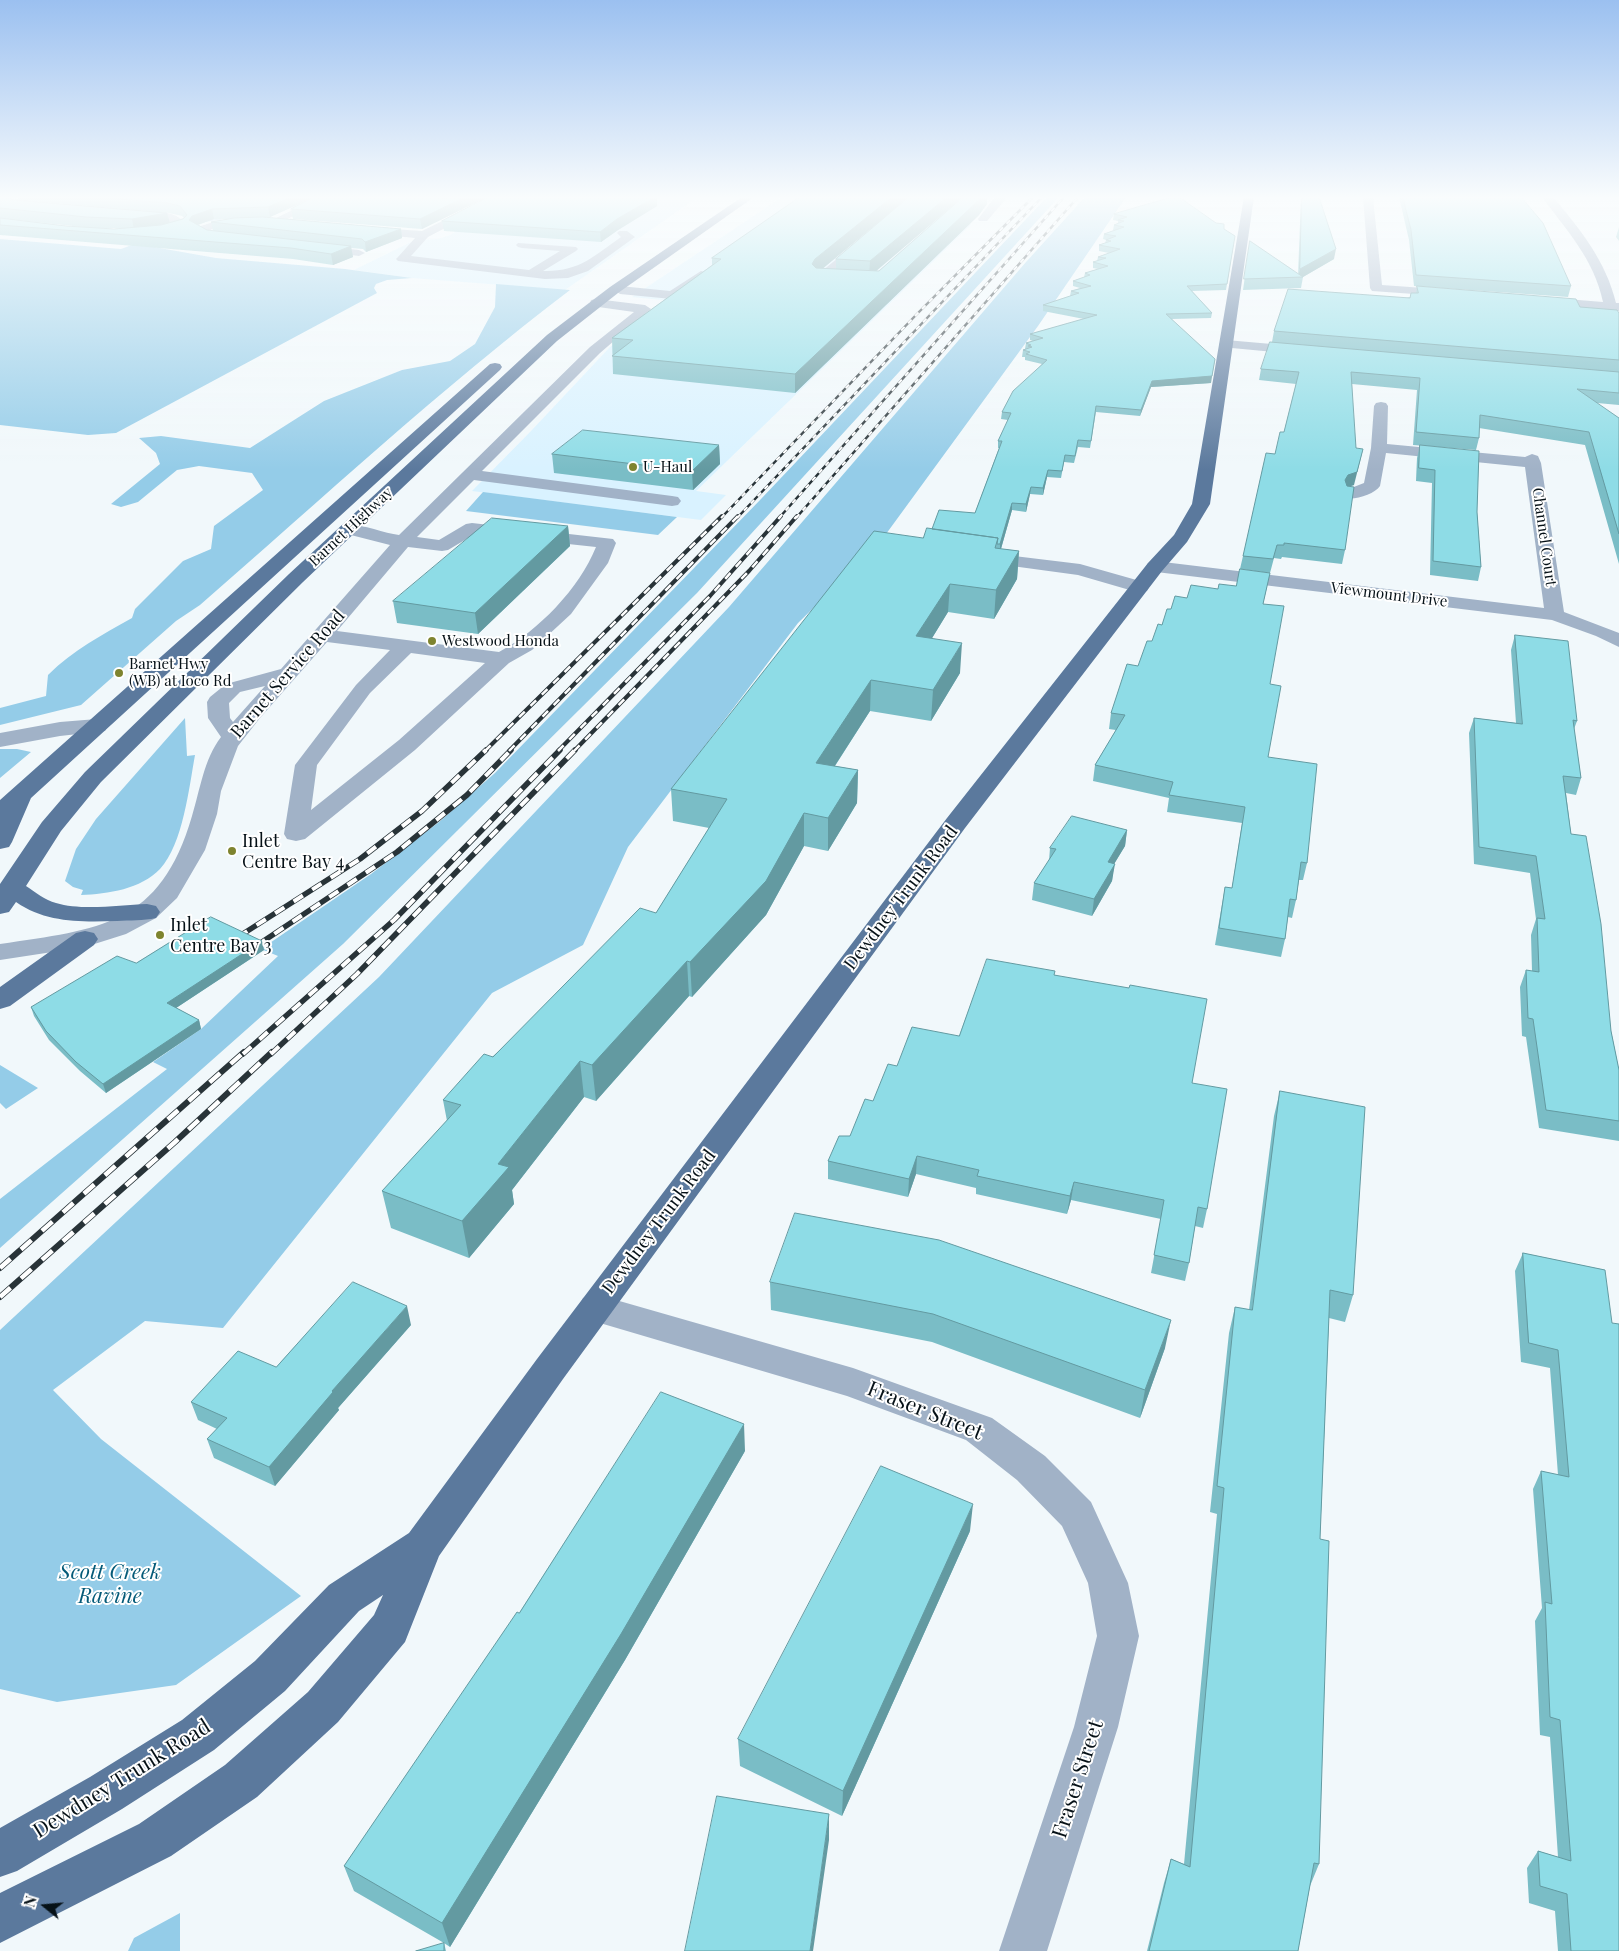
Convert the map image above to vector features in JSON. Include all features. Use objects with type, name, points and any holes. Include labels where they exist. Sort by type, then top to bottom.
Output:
[{"type":"main road","points":[[569,307],[594,288]]},
{"type":"main road","name":"Barnet Highway","points":[[5,897],[51,827],[92,777],[221,650],[552,338],[617,288]]},
{"type":"main road","name":"Dewdney Trunk Road","points":[[0,1919],[155,1840],[241,1781],[323,1707],[390,1628],[423,1546],[595,1308],[956,823],[1148,577],[1181,538],[1201,504],[1235,288]]},
{"type":"main road","name":"Barnet Highway","points":[[0,813],[509,355]]},
{"type":"main road","points":[[0,842],[22,793]]},
{"type":"main road","points":[[5,897],[36,904],[51,910],[76,913],[147,912]]},
{"type":"main road","points":[[0,1000],[85,938]]},
{"type":"main road","name":"Dewdney Trunk Road","points":[[0,1854],[106,1794],[198,1735],[270,1676],[344,1598],[423,1546]]},
{"type":"street","points":[[614,290],[672,295],[682,288]]},
{"type":"street","points":[[1377,288],[1464,295]]},
{"type":"street","points":[[1532,300],[1614,307],[1608,288]]},
{"type":"street","name":"Barnet Service Road","points":[[5,949],[85,938],[117,928],[147,912],[168,893],[193,850],[205,814],[209,791],[228,745],[252,713],[403,541],[472,475],[595,350],[645,309],[596,303]]},
{"type":"street","points":[[1226,344],[1317,352]]},
{"type":"street","points":[[1352,494],[1372,486],[1379,448],[1381,406]]},
{"type":"street","name":"Channel Court","points":[[1379,448],[1533,461],[1555,615]]},
{"type":"street","points":[[472,475],[672,500]]},
{"type":"street","points":[[349,529],[381,538],[442,546],[472,528],[607,543],[599,563],[564,610],[526,646],[502,659],[407,744],[296,834],[306,765],[363,689],[406,646]]},
{"type":"street","name":"Viewmount Drive","points":[[962,554],[1148,577],[1555,615],[1602,632],[1619,641]]},
{"type":"street","points":[[322,635],[502,659]]},
{"type":"street","points":[[233,738],[219,718],[218,702],[234,688],[288,673]]},
{"type":"street","points":[[0,740],[60,729],[97,726]]},
{"type":"street","name":"Fraser Street","points":[[595,1308],[853,1383],[979,1429],[1031,1468],[1077,1514],[1108,1583],[1118,1636],[1096,1727],[1023,1951]]},
{"type":"shaded area","points":[[540,288],[568,288],[565,290]]},
{"type":"shaded area","points":[[645,288],[906,288],[696,491],[726,495],[701,520],[472,491],[610,347],[672,301],[632,297]]},
{"type":"green space","points":[[0,288],[374,288],[377,293],[116,433],[88,435],[0,425]]},
{"type":"green space","points":[[496,288],[570,290],[522,327],[382,444],[200,605],[176,621],[81,705],[0,725],[0,708],[46,696],[48,675],[78,650],[132,618],[135,609],[183,561],[211,549],[214,526],[263,490],[252,473],[199,466],[177,470],[138,502],[121,507],[111,504],[160,464],[156,453],[139,438],[161,436],[250,448],[324,401],[402,370],[450,361],[475,344],[495,307]]},
{"type":"green space","points":[[961,288],[976,288],[697,593],[343,944],[0,1248],[0,1199],[167,1069],[153,1062],[201,1029],[278,956],[261,949],[371,874],[439,822],[495,773],[761,499]]},
{"type":"green space","name":"Scott Creek Ravine","points":[[1004,288],[1064,288],[878,545],[798,623],[628,847],[583,945],[492,993],[223,1328],[145,1321],[53,1390],[101,1439],[301,1596],[176,1685],[57,1702],[0,1689],[0,1330],[379,977],[729,607]]},
{"type":"green space","points":[[483,492],[677,517],[658,535],[466,511]]},
{"type":"green space","points":[[185,718],[187,756],[195,755],[180,831],[168,858],[152,876],[134,886],[113,892],[81,895],[83,890],[73,887],[65,881],[76,849],[96,819]]},
{"type":"green space","points":[[0,749],[17,749],[31,752],[0,778]]},
{"type":"green space","points":[[0,1065],[38,1088],[6,1109],[0,1103]]},
{"type":"green space","points":[[180,1913],[180,1951],[128,1951],[134,1938]]},
{"type":"building","points":[[681,288],[886,288],[795,374],[612,356],[633,340],[612,338]]},
{"type":"building","points":[[1083,288],[1189,288],[1212,313],[1166,314],[1215,359],[1212,376],[1152,381],[1141,410],[1096,406],[1091,441],[1078,440],[1075,456],[1065,455],[1062,471],[1048,470],[1043,488],[1031,487],[1026,504],[1012,503],[1000,544],[997,544],[998,538],[932,529],[939,510],[975,513],[1002,441],[998,441],[1011,413],[1002,412],[1013,391],[1047,360],[1026,354],[1030,352],[1023,350],[1032,347],[1026,343],[1043,338],[1030,334],[1097,315],[1043,305],[1079,293],[1071,291]]},
{"type":"building","points":[[1417,288],[1442,288],[1576,299],[1580,307],[1617,310],[1619,313],[1619,360],[1274,331],[1288,289],[1410,298],[1411,293],[1418,293]]},
{"type":"building","points":[[1270,342],[1619,372],[1619,393],[1577,389],[1619,418],[1619,534],[1589,432],[1480,415],[1479,438],[1416,432],[1420,378],[1351,372],[1356,448],[1363,449],[1357,472],[1348,475],[1345,480],[1347,486],[1354,487],[1345,550],[1284,543],[1284,545],[1277,545],[1273,559],[1243,556],[1266,453],[1275,454],[1280,432],[1284,432],[1299,372],[1261,369]]},
{"type":"building","points":[[583,430],[719,445],[692,471],[552,454]]},
{"type":"building","points":[[1420,445],[1479,451],[1477,512],[1481,567],[1433,561],[1435,470],[1419,468]]},
{"type":"building","points":[[492,518],[568,526],[475,613],[393,601]]},
{"type":"building","points":[[927,528],[998,538],[995,548],[1019,551],[996,590],[950,584],[916,636],[962,643],[933,690],[871,680],[816,763],[858,770],[828,818],[804,813],[766,881],[690,962],[687,961],[592,1065],[580,1061],[498,1164],[509,1167],[462,1221],[382,1191],[461,1105],[443,1100],[484,1054],[493,1057],[640,908],[656,913],[727,799],[671,789],[874,531],[923,538]]},
{"type":"building","points":[[1240,569],[1270,573],[1263,604],[1284,606],[1270,684],[1281,686],[1268,757],[1317,764],[1307,863],[1301,862],[1296,900],[1290,899],[1285,939],[1219,928],[1225,887],[1232,888],[1245,807],[1169,795],[1173,782],[1095,765],[1125,715],[1111,713],[1127,664],[1138,666],[1147,641],[1152,641],[1158,624],[1162,625],[1167,609],[1171,609],[1175,596],[1187,598],[1191,585],[1218,589],[1219,584],[1236,586]]},
{"type":"building","points":[[1515,635],[1568,641],[1577,721],[1573,720],[1581,778],[1563,776],[1571,834],[1586,836],[1601,924],[1611,1031],[1619,1070],[1619,1121],[1546,1110],[1533,1019],[1528,1018],[1526,970],[1539,972],[1537,918],[1545,919],[1536,856],[1479,847],[1474,718],[1522,724]]},
{"type":"building","points":[[1072,816],[1127,830],[1108,862],[1115,864],[1094,899],[1034,883],[1056,849],[1050,848]]},
{"type":"building","points":[[211,917],[262,941],[167,1003],[199,1020],[103,1084],[76,1062],[46,1031],[31,1007],[117,956],[136,963]]},
{"type":"building","points":[[987,959],[1055,971],[1054,975],[1129,988],[1130,985],[1207,999],[1192,1083],[1227,1089],[1207,1209],[1198,1207],[1189,1263],[1154,1255],[1164,1200],[1074,1182],[1070,1196],[977,1176],[979,1170],[917,1156],[909,1179],[828,1161],[839,1136],[850,1136],[865,1099],[873,1101],[888,1064],[897,1066],[912,1027],[959,1036]]},
{"type":"building","points":[[1280,1091],[1365,1107],[1353,1295],[1330,1290],[1320,1539],[1329,1541],[1319,1864],[1314,1863],[1298,1951],[1149,1951],[1171,1859],[1190,1867],[1224,1488],[1217,1486],[1235,1307],[1252,1310]]},
{"type":"building","points":[[795,1213],[939,1240],[1171,1320],[1145,1390],[933,1314],[770,1282]]},
{"type":"building","points":[[1523,1253],[1605,1270],[1612,1323],[1619,1324],[1619,1951],[1571,1951],[1567,1894],[1540,1886],[1538,1851],[1571,1861],[1560,1720],[1550,1717],[1545,1602],[1552,1604],[1541,1471],[1569,1477],[1558,1350],[1529,1343]]},
{"type":"building","points":[[353,1282],[407,1306],[332,1391],[269,1467],[207,1439],[227,1418],[191,1402],[238,1351],[276,1367]]},
{"type":"building","points":[[661,1392],[744,1424],[621,1634],[442,1923],[344,1866],[517,1612],[519,1613]]},
{"type":"building","points":[[881,1466],[973,1504],[843,1791],[738,1739]]},
{"type":"building","points":[[717,1796],[829,1814],[810,1951],[685,1951]]},
{"type":"building","points":[[444,1943],[444,1951],[416,1951]]},
{"type":"railway","points":[[721,518],[943,288]]},
{"type":"railway","points":[[737,518],[955,288]]},
{"type":"railway","points":[[779,518],[983,288]]},
{"type":"railway","points":[[796,518],[998,288]]},
{"type":"railway","points":[[485,751],[722,516]]},
{"type":"railway","points":[[509,751],[738,516]]},
{"type":"railway","points":[[558,751],[710,596],[781,516]]},
{"type":"railway","points":[[574,751],[749,571],[797,516]]},
{"type":"railway","points":[[238,937],[360,859],[422,811],[486,750]]},
{"type":"railway","points":[[256,946],[397,852],[467,795],[511,750]]},
{"type":"railway","points":[[243,1054],[394,920],[560,750]]},
{"type":"railway","points":[[271,1054],[357,974],[575,750]]},
{"type":"railway","points":[[0,1268],[244,1052]]},
{"type":"railway","points":[[0,1297],[175,1142],[272,1052]]},
{"type":"place","name":"U-Haul","points":[[633,467]]},
{"type":"place","name":"Westwood Honda","points":[[432,641]]},
{"type":"place","name":"Barnet Hwy (WB) at Ioco Rd","points":[[119,673]]},
{"type":"place","name":"Inlet Centre Bay 4","points":[[232,851]]},
{"type":"place","name":"Inlet Centre Bay 3","points":[[160,935]]}]
